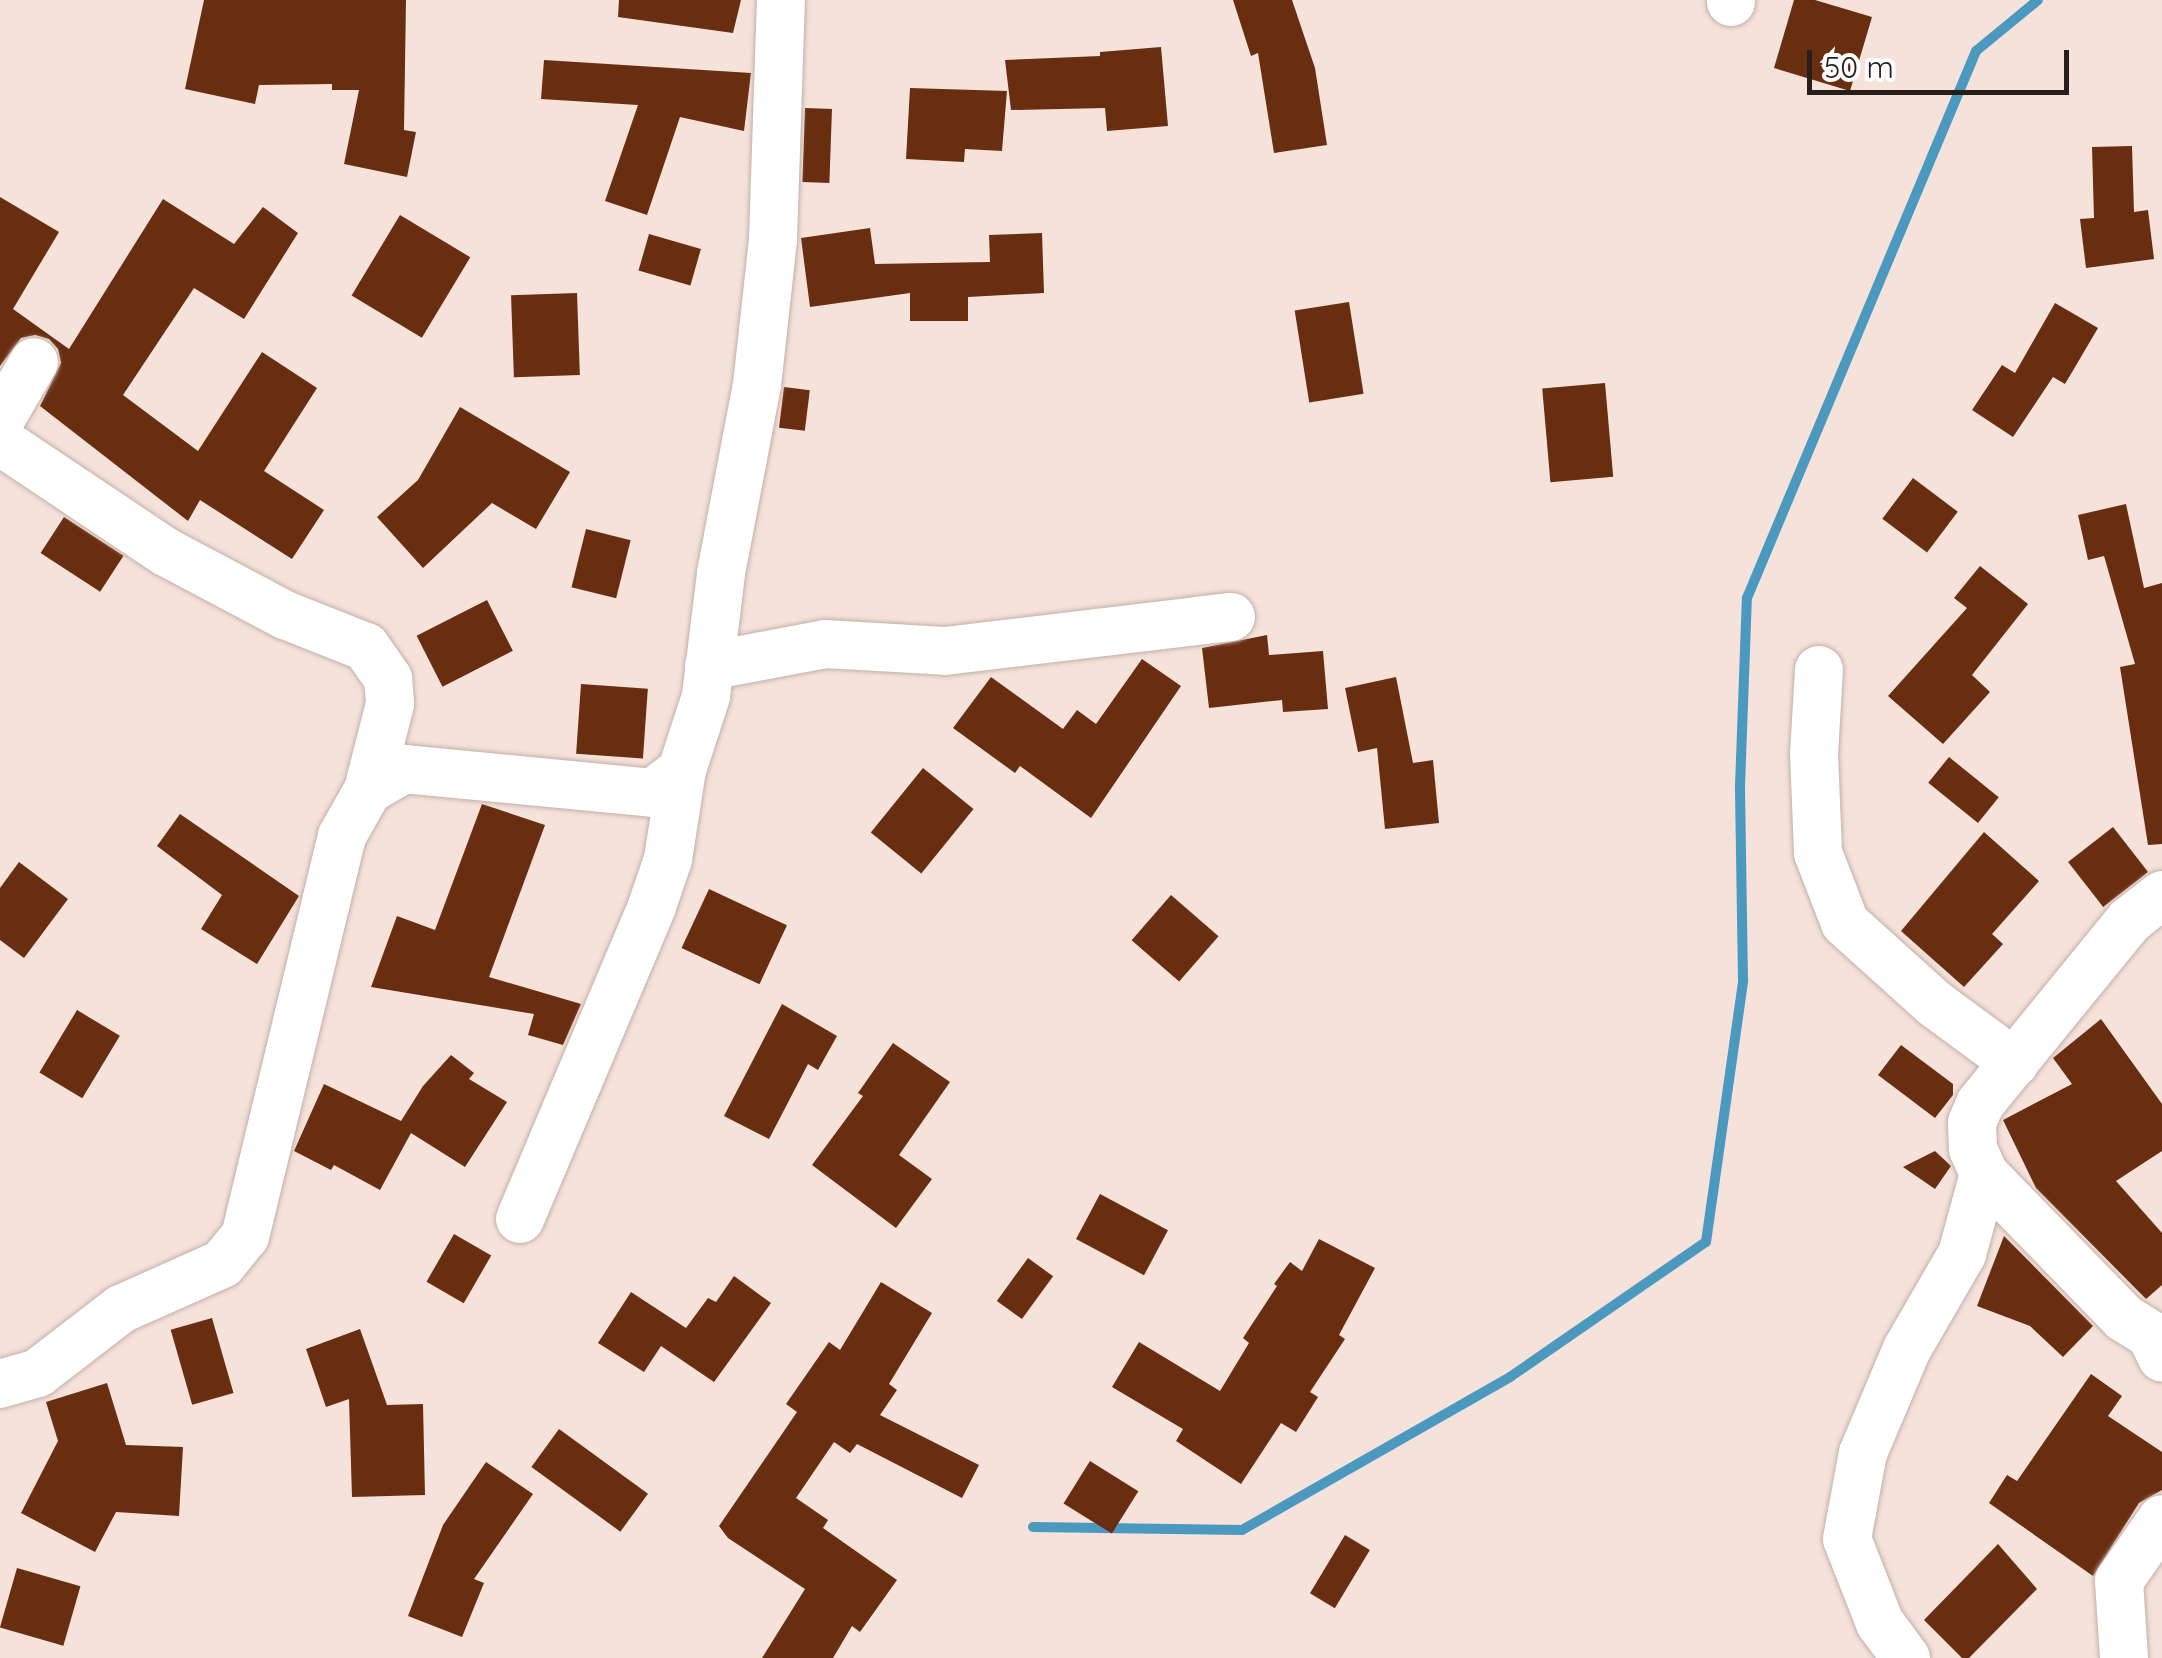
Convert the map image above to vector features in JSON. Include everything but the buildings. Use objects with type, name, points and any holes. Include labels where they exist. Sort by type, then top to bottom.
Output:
[{"type":"street","points":[[520,1218],[652,906],[668,859],[682,770],[693,746],[709,666],[720,572],[757,384],[773,239],[781,0]]},
{"type":"street","points":[[0,420],[34,362]]},
{"type":"street","points":[[0,441],[166,552],[285,615],[366,647],[388,679],[390,704],[368,790],[342,836],[308,962],[253,1214],[236,1250],[222,1264],[121,1309],[38,1373],[0,1384]]},
{"type":"street","points":[[709,666],[825,644],[945,652],[1231,616]]},
{"type":"street","points":[[1820,670],[1814,753],[1818,853],[1845,923],[1935,1004],[2015,1062]]},
{"type":"street","points":[[368,790],[404,769],[653,793],[682,770]]},
{"type":"street","points":[[2162,895],[2129,921],[1980,1104],[1972,1123],[1973,1149],[1984,1174],[2112,1307],[2151,1334],[2162,1358]]},
{"type":"street","points":[[1906,1658],[1880,1623],[1848,1539],[1863,1453],[1907,1349],[1962,1254],[1984,1174]]},
{"type":"street","points":[[2124,1658],[2119,1581],[2162,1520]]},
{"type":"waterway","points":[[1033,1527],[1242,1530],[1510,1377],[1706,1242],[1743,981],[1740,786],[1747,598],[1976,51],[2038,0]]}]
